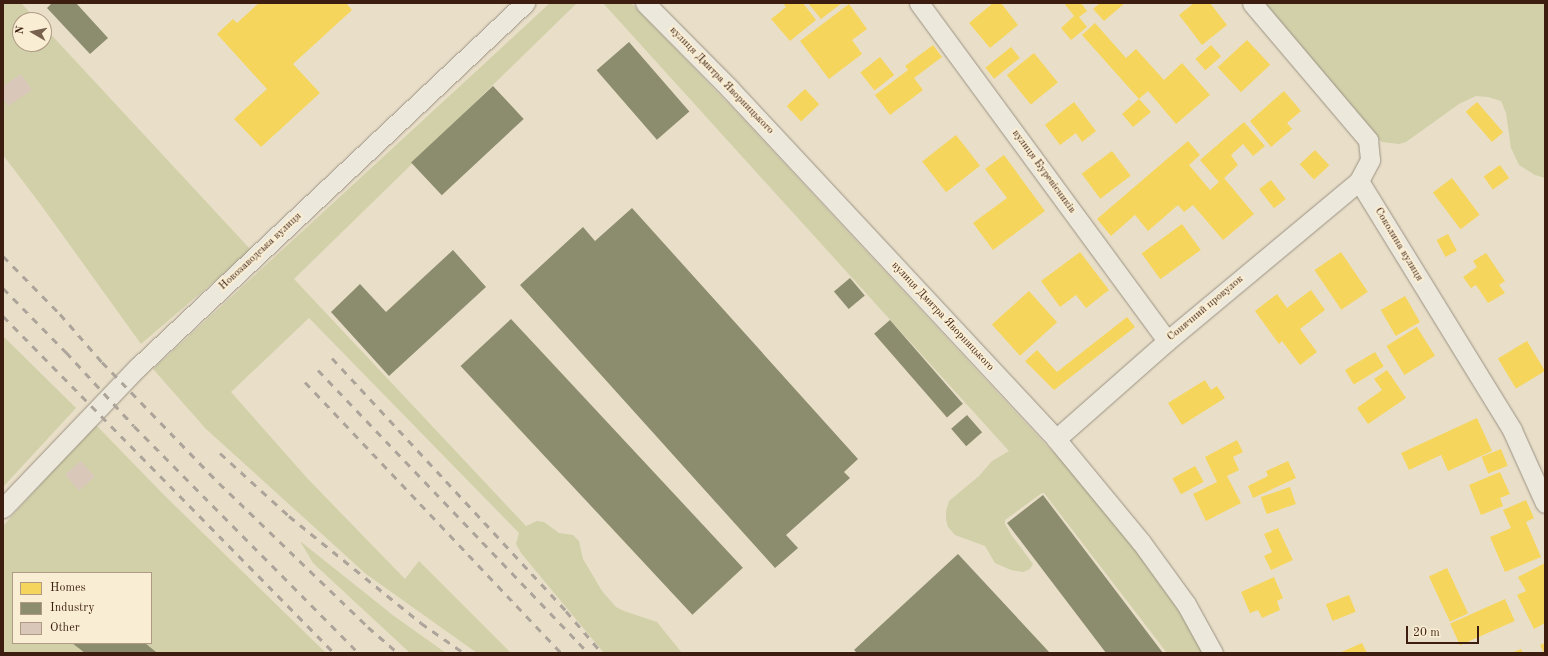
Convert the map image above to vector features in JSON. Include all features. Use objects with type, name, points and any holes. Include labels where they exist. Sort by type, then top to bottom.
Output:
[{"type":"street","name":"Новозаводська вулиця","points":[[3,508],[136,368],[525,3]]},
{"type":"street","name":"вулиця Дмитра Яворницького","points":[[645,3],[729,88],[1056,439],[1145,548],[1186,604],[1213,653]]},
{"type":"street","name":"вулиця Буревісників","points":[[919,3],[1167,341]]},
{"type":"street","points":[[1252,3],[1368,140],[1370,160],[1359,181]]},
{"type":"street","name":"Сонячний провулок","points":[[1056,439],[1167,341],[1359,181]]},
{"type":"street","name":"Соколина вулиця","points":[[1359,181],[1512,430],[1545,503]]},
{"type":"green space","points":[[3,3],[21,3],[29,12],[12,12],[12,52],[52,52],[52,36],[251,250],[141,344],[41,205],[3,155]]},
{"type":"green space","points":[[550,3],[577,3],[294,279],[526,526],[537,521],[544,522],[559,533],[573,535],[579,541],[583,559],[602,591],[616,607],[657,622],[682,653],[604,653],[521,553],[516,544],[519,533],[309,318],[231,392],[307,478],[405,579],[419,561],[511,653],[477,653],[366,574],[206,429],[153,369]]},
{"type":"green space","points":[[603,3],[631,3],[742,118],[1048,447],[1079,477],[1136,545],[1209,653],[1167,653],[1044,493],[1005,520],[1005,524],[1012,536],[1033,564],[1030,569],[1023,572],[1011,570],[995,563],[985,546],[955,535],[948,527],[946,520],[946,511],[949,501],[979,476],[992,461],[1009,451]]},
{"type":"green space","points":[[1262,3],[1545,3],[1545,178],[1535,175],[1519,165],[1511,148],[1506,113],[1501,101],[1488,97],[1476,96],[1459,104],[1406,142],[1399,144],[1382,142],[1365,126]]},
{"type":"green space","points":[[3,336],[76,408],[3,487]]},
{"type":"green space","points":[[95,424],[165,496],[326,653],[3,653],[3,526]]},
{"type":"green space","points":[[300,541],[394,616],[446,653],[410,653],[313,563]]},
{"type":"building: Homes","points":[[259,3],[346,3],[352,10],[293,64],[320,93],[261,147],[234,119],[267,89],[217,34],[233,19],[237,23]]},
{"type":"building: Homes","points":[[783,3],[803,3],[816,20],[790,41],[771,19],[786,7]]},
{"type":"building: Homes","points":[[808,3],[842,3],[821,19]]},
{"type":"building: Homes","points":[[993,3],[1001,3],[1018,25],[990,48],[969,23]]},
{"type":"building: Homes","points":[[1064,3],[1081,3],[1087,11],[1079,17],[1087,27],[1071,40],[1061,28],[1074,16]]},
{"type":"building: Homes","points":[[1100,3],[1125,3],[1104,21],[1093,9]]},
{"type":"building: Homes","points":[[1194,3],[1210,3],[1227,25],[1202,45],[1179,15]]},
{"type":"building: Homes","points":[[849,4],[867,29],[852,40],[862,54],[829,79],[800,41]]},
{"type":"building: Homes","points":[[1095,23],[1126,58],[1136,49],[1164,80],[1182,63],[1210,95],[1176,124],[1148,91],[1139,99],[1082,35]]},
{"type":"building: Homes","points":[[1247,40],[1270,65],[1241,92],[1218,67]]},
{"type":"building: Homes","points":[[933,45],[942,57],[914,78],[923,90],[890,115],[875,95],[908,70],[905,66]]},
{"type":"building: Homes","points":[[1211,45],[1221,56],[1205,70],[1195,59]]},
{"type":"building: Homes","points":[[1011,47],[1020,58],[994,79],[985,68]]},
{"type":"building: Homes","points":[[1034,53],[1058,83],[1031,105],[1007,75]]},
{"type":"building: Homes","points":[[880,57],[894,75],[874,91],[860,72]]},
{"type":"building: Homes","points":[[805,89],[819,104],[801,121],[787,106]]},
{"type":"building: Homes","points":[[1284,91],[1301,111],[1287,123],[1292,129],[1271,147],[1250,121]]},
{"type":"building: Homes","points":[[1139,99],[1151,112],[1133,127],[1122,114]]},
{"type":"building: Homes","points":[[1074,102],[1096,131],[1082,142],[1076,133],[1060,145],[1045,125]]},
{"type":"building: Homes","points":[[1477,102],[1503,132],[1492,142],[1466,112]]},
{"type":"building: Homes","points":[[1244,122],[1265,146],[1253,156],[1243,144],[1231,155],[1238,165],[1224,178],[1254,214],[1223,240],[1193,205],[1184,212],[1178,205],[1148,231],[1135,215],[1111,236],[1097,219],[1188,141],[1200,155],[1189,165],[1210,190],[1219,182],[1200,160]]},
{"type":"building: Homes","points":[[956,135],[980,166],[946,192],[922,161]]},
{"type":"building: Homes","points":[[1315,150],[1329,165],[1314,180],[1300,164]]},
{"type":"building: Homes","points":[[1112,151],[1131,176],[1100,199],[1082,174]]},
{"type":"building: Homes","points":[[1004,155],[1045,211],[993,250],[973,223],[1007,198],[985,169]]},
{"type":"building: Homes","points":[[1500,165],[1509,178],[1493,190],[1484,176]]},
{"type":"building: Homes","points":[[1452,178],[1480,215],[1461,229],[1433,192]]},
{"type":"building: Homes","points":[[1271,180],[1286,199],[1274,208],[1259,189]]},
{"type":"building: Homes","points":[[1182,224],[1201,250],[1160,279],[1142,253]]},
{"type":"building: Homes","points":[[1448,234],[1457,251],[1445,257],[1437,240]]},
{"type":"building: Homes","points":[[1080,252],[1109,290],[1086,308],[1076,295],[1060,307],[1041,281]]},
{"type":"building: Homes","points":[[1341,252],[1368,292],[1341,310],[1314,270]]},
{"type":"building: Homes","points":[[1486,253],[1505,281],[1499,285],[1505,293],[1488,303],[1476,285],[1471,288],[1463,277],[1477,267],[1473,261]]},
{"type":"building: Homes","points":[[1311,290],[1325,310],[1300,329],[1317,352],[1300,365],[1282,341],[1279,344],[1255,311],[1277,294],[1287,308]]},
{"type":"building: Homes","points":[[1029,291],[1057,322],[1020,356],[992,324]]},
{"type":"building: Homes","points":[[1405,296],[1420,322],[1396,336],[1381,310]]},
{"type":"building: Homes","points":[[1127,317],[1135,327],[1054,390],[1025,361],[1037,350],[1057,372]]},
{"type":"building: Homes","points":[[1417,327],[1435,356],[1404,375],[1386,346]]},
{"type":"building: Homes","points":[[1527,341],[1545,371],[1516,389],[1498,359]]},
{"type":"building: Homes","points":[[1375,352],[1384,367],[1354,385],[1345,370]]},
{"type":"building: Homes","points":[[1387,370],[1406,398],[1368,424],[1357,408],[1382,390],[1374,379]]},
{"type":"building: Homes","points":[[1205,380],[1211,390],[1217,386],[1225,398],[1182,425],[1168,403]]},
{"type":"building: Homes","points":[[1477,418],[1492,451],[1448,471],[1441,455],[1409,470],[1401,453]]},
{"type":"building: Homes","points":[[1237,440],[1243,452],[1233,457],[1239,470],[1227,476],[1241,503],[1206,521],[1193,494],[1217,482],[1205,457]]},
{"type":"building: Homes","points":[[1501,449],[1508,466],[1488,474],[1482,457]]},
{"type":"building: Homes","points":[[1288,461],[1296,478],[1253,498],[1248,486],[1268,476],[1266,471]]},
{"type":"building: Homes","points":[[1195,466],[1204,482],[1181,494],[1172,479]]},
{"type":"building: Homes","points":[[1500,472],[1510,494],[1500,498],[1503,506],[1481,515],[1469,485]]},
{"type":"building: Homes","points":[[1290,487],[1296,504],[1267,514],[1261,497]]},
{"type":"building: Homes","points":[[1526,500],[1534,518],[1526,522],[1541,557],[1505,572],[1490,537],[1511,528],[1503,510]]},
{"type":"building: Homes","points":[[1278,528],[1293,560],[1271,570],[1264,556],[1272,552],[1264,534]]},
{"type":"building: Homes","points":[[1545,563],[1545,623],[1534,629],[1517,595],[1526,591],[1518,577]]},
{"type":"building: Homes","points":[[1447,568],[1468,613],[1450,622],[1429,576]]},
{"type":"building: Homes","points":[[1274,577],[1283,598],[1277,601],[1280,610],[1262,618],[1258,610],[1250,613],[1241,592]]},
{"type":"building: Homes","points":[[1349,595],[1356,612],[1333,621],[1326,604]]},
{"type":"building: Homes","points":[[1505,599],[1515,621],[1460,645],[1450,623]]},
{"type":"building: Homes","points":[[1362,643],[1367,653],[1339,653]]},
{"type":"building: Homes","points":[[1545,643],[1545,653],[1544,653],[1540,645]]},
{"type":"building: Homes","points":[[1521,649],[1523,653],[1511,653]]},
{"type":"building: Industry","points":[[52,3],[76,3],[108,38],[90,54],[47,8]]},
{"type":"building: Industry","points":[[629,42],[689,111],[657,140],[597,70]]},
{"type":"building: Industry","points":[[493,86],[524,119],[442,195],[411,162]]},
{"type":"building: Industry","points":[[632,208],[858,459],[844,472],[850,478],[786,535],[798,548],[775,568],[520,285],[583,227],[595,241]]},
{"type":"building: Industry","points":[[453,250],[486,287],[389,376],[331,312],[360,284],[386,312]]},
{"type":"building: Industry","points":[[850,278],[865,296],[849,309],[834,291]]},
{"type":"building: Industry","points":[[511,319],[743,568],[692,615],[461,366]]},
{"type":"building: Industry","points":[[890,320],[963,404],[947,418],[874,334]]},
{"type":"building: Industry","points":[[967,415],[982,432],[966,446],[951,429]]},
{"type":"building: Industry","points":[[1043,495],[1163,653],[1106,653],[1007,523]]},
{"type":"building: Industry","points":[[958,554],[1050,653],[857,653],[854,650]]},
{"type":"building: Industry","points":[[73,644],[146,644],[156,652],[85,653]]},
{"type":"building: Other","points":[[21,74],[32,90],[8,106],[3,98],[3,86]]},
{"type":"building: Other","points":[[81,461],[95,477],[79,491],[65,475]]},
{"type":"railway","points":[[3,256],[60,314],[102,362],[219,483],[368,627],[398,653]]},
{"type":"railway","points":[[3,288],[66,352],[134,426],[359,653]]},
{"type":"railway","points":[[3,316],[334,653]]},
{"type":"railway","points":[[332,358],[566,611],[602,653]]},
{"type":"railway","points":[[318,370],[588,653]]},
{"type":"railway","points":[[305,382],[561,653]]},
{"type":"railway","points":[[220,453],[289,516],[421,623],[464,653]]}]
